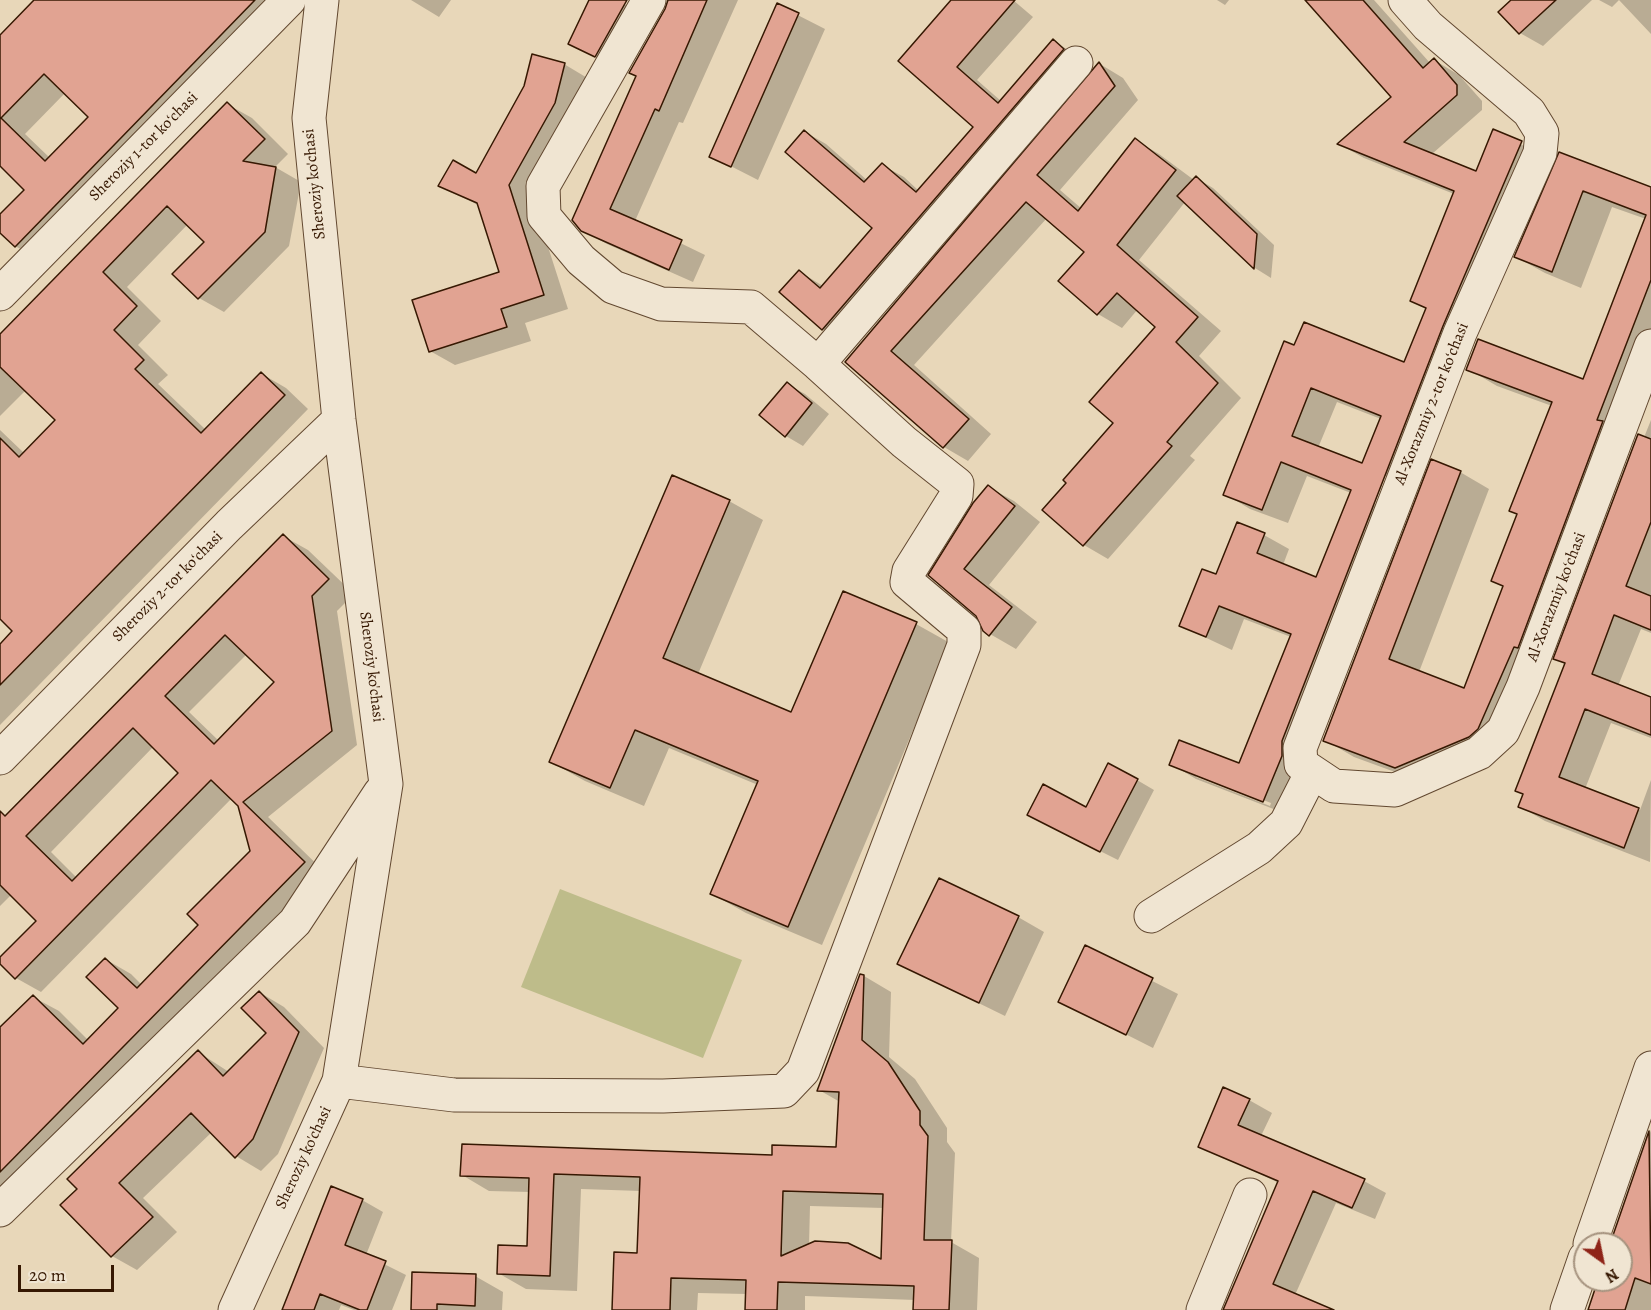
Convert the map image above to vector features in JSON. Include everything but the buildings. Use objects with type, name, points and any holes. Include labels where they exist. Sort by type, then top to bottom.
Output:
[{"type":"street","name":"Sheroziy 1-tor koʻchasi","points":[[0,294],[289,0]]},
{"type":"street","name":"Sheroziy ko'chasi","points":[[235,1310],[339,1081],[386,784],[339,420],[309,118],[322,0]]},
{"type":"street","points":[[339,1081],[454,1095],[663,1096],[784,1090],[803,1071],[964,645],[964,630],[907,582],[909,571],[956,496],[957,484],[904,442],[751,307],[661,304],[613,287],[581,260],[544,216],[543,186],[649,0]]},
{"type":"street","name":"Al-Xorazmiy 2-tor koʻchasi","points":[[1312,772],[1301,764],[1300,748],[1460,333],[1540,153],[1542,133],[1530,112],[1428,26],[1405,0]]},
{"type":"street","points":[[818,364],[1076,63]]},
{"type":"street","name":"Al-Xorazmiy koʻchasi","points":[[1312,772],[1334,786],[1395,790],[1479,753],[1503,731],[1523,687],[1651,346]]},
{"type":"street","name":"Sheroziy 2-tor koʻchasi","points":[[0,758],[229,525],[339,420]]},
{"type":"street","points":[[1151,916],[1259,848],[1286,823],[1312,772]]},
{"type":"street","points":[[0,1210],[295,922],[386,784]]},
{"type":"street","points":[[1594,1232],[1651,1068]]},
{"type":"street","points":[[1203,1310],[1250,1195]]},
{"type":"street","points":[[1566,1310],[1573,1291]]},
{"type":"shaded area","points":[[560,889],[742,960],[703,1058],[521,987]]}]
